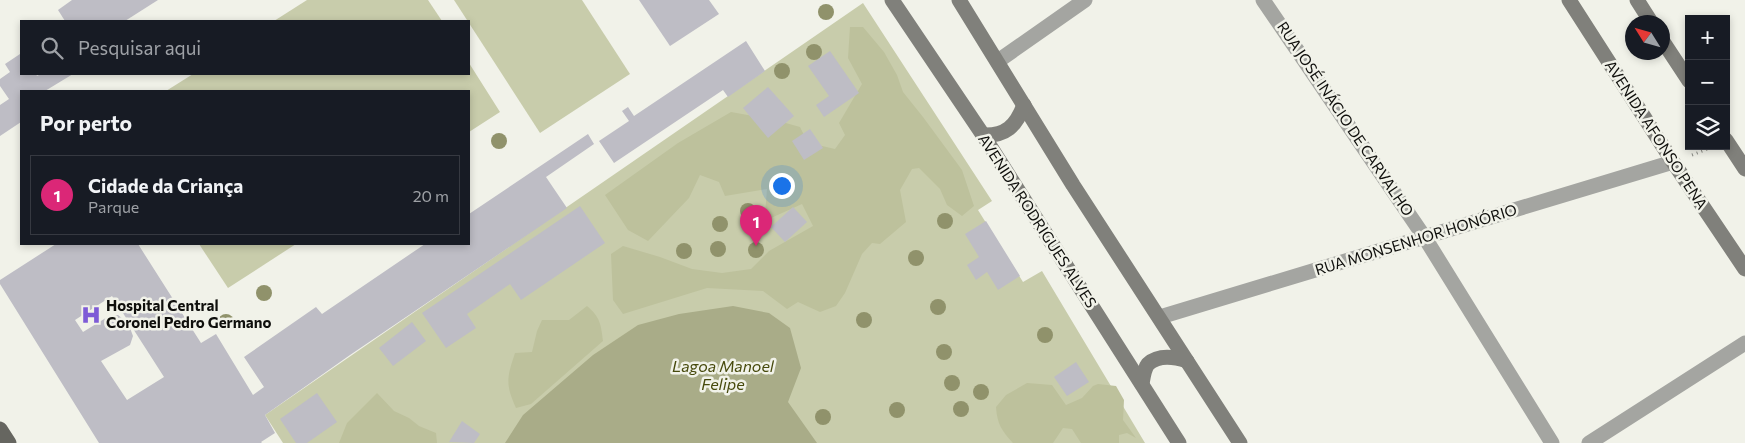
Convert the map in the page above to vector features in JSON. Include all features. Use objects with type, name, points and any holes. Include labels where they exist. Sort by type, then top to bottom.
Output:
[{"type":"main road","name":"AVENIDA RODRIGUES ALVES","points":[[892,0],[983,135],[1179,443]]},
{"type":"main road","points":[[959,0],[1073,185],[1240,443]]},
{"type":"main road","name":"AVENIDA AFONSO PENA","points":[[1569,0],[1673,162],[1745,269]]},
{"type":"main road","points":[[1637,0],[1647,15]]},
{"type":"main road","points":[[1670,52],[1685,75]]},
{"type":"main road","points":[[983,135],[994,135],[1008,131],[1020,117],[1024,105]]},
{"type":"main road","points":[[1730,146],[1745,169]]},
{"type":"main road","points":[[1142,384],[1145,370],[1149,364],[1171,356],[1188,361]]},
{"type":"main road","points":[[0,429],[10,443]]},
{"type":"street","points":[[998,61],[1085,0]]},
{"type":"street","name":"RUA JOSÉ INÁCIO DE CARVALHO","points":[[1264,0],[1425,238],[1552,443]]},
{"type":"street","name":"RUA MONSENHOR HONÓRIO","points":[[1160,317],[1673,162]]},
{"type":"street","points":[[1589,443],[1745,343]]},
{"type":"shaded area","points":[[307,0],[428,0],[441,20],[276,20]]},
{"type":"shaded area","points":[[454,0],[582,0],[630,74],[540,133],[470,25],[470,20],[467,20]]},
{"type":"shaded area","points":[[863,3],[992,201],[978,210],[1023,282],[1042,271],[1145,443],[283,443],[265,415]]},
{"type":"shaded area","points":[[850,27],[863,27],[884,52],[897,75],[903,92],[962,170],[974,206],[962,216],[947,205],[940,189],[919,168],[912,169],[900,190],[906,222],[880,244],[872,243],[862,254],[845,293],[836,306],[820,312],[798,302],[787,309],[763,291],[707,288],[623,314],[613,300],[611,254],[623,246],[692,269],[722,273],[751,269],[769,251],[813,226],[802,204],[771,218],[765,214],[767,189],[725,196],[719,182],[700,175],[689,198],[648,241],[628,230],[605,195],[678,143],[731,112],[775,120],[800,127],[807,141],[835,149],[845,135],[839,123],[862,84],[848,58]]},
{"type":"shaded area","points":[[470,65],[500,112],[470,131],[470,90],[168,90],[191,75],[470,75]]},
{"type":"shaded area","points":[[200,245],[294,245],[228,288]]},
{"type":"shaded area","points":[[587,306],[599,321],[603,341],[531,404],[516,408],[508,381],[515,353],[532,352],[542,320],[569,320]]},
{"type":"shaded area","points":[[1027,383],[1052,385],[1066,405],[1082,398],[1093,386],[1098,384],[1116,386],[1124,400],[1123,420],[1136,438],[1127,433],[1119,435],[1119,443],[1081,443],[1072,429],[1063,428],[1053,443],[1013,443],[1001,427],[996,407],[1006,395]]},
{"type":"shaded area","points":[[377,393],[394,411],[409,418],[419,426],[436,433],[437,443],[339,443],[347,423]]},
{"type":"water","name":"Lagoa Manoel Felipe","points":[[733,306],[769,313],[790,328],[801,368],[788,402],[817,443],[505,443],[523,415],[593,355],[638,325],[679,314]]},
{"type":"building","points":[[72,0],[158,0],[127,20],[64,20],[58,10]]},
{"type":"building","points":[[639,0],[709,0],[719,14],[670,46]]},
{"type":"building","points":[[746,41],[765,71],[728,97],[723,90],[614,163],[599,141],[629,121],[622,111],[628,107],[634,116]]},
{"type":"building","points":[[830,51],[859,93],[824,117],[816,105],[829,96],[808,66]]},
{"type":"building","points":[[20,54],[20,75],[71,75],[47,90],[20,90],[20,123],[0,136],[0,105],[9,99],[0,86],[0,79],[10,72],[5,64]]},
{"type":"building","points":[[768,87],[794,116],[768,138],[743,108]]},
{"type":"building","points":[[810,129],[823,148],[804,160],[792,141]]},
{"type":"building","points":[[588,134],[594,144],[546,177],[567,208],[265,415],[275,433],[262,443],[99,443],[0,284],[0,280],[54,245],[139,245],[201,343],[216,334],[253,395],[264,387],[244,357],[316,307],[322,314],[424,245],[470,245],[470,213]],"holes":[[[112,296],[164,377],[127,400],[101,361],[130,345],[133,336],[130,328],[118,315],[109,316],[83,332],[75,320]]]},
{"type":"building","points":[[580,206],[605,243],[521,300],[510,284],[467,314],[476,328],[446,348],[422,313]]},
{"type":"building","points":[[793,207],[807,222],[785,242],[771,227]]},
{"type":"building","points":[[986,221],[1020,276],[998,290],[987,272],[976,280],[967,265],[979,257],[965,234]]},
{"type":"building","points":[[412,322],[426,341],[393,366],[379,348]]},
{"type":"building","points":[[1076,362],[1089,382],[1067,396],[1054,377]]},
{"type":"building","points":[[317,393],[337,422],[307,443],[296,443],[280,419]]},
{"type":"building","points":[[462,421],[480,434],[474,443],[449,442]]},
{"type":"place","name":"Cidade da Criança","points":[[756,246]]},
{"type":"place","name":"Hospital Central Coronel Pedro Germano","points":[[91,315]]}]
